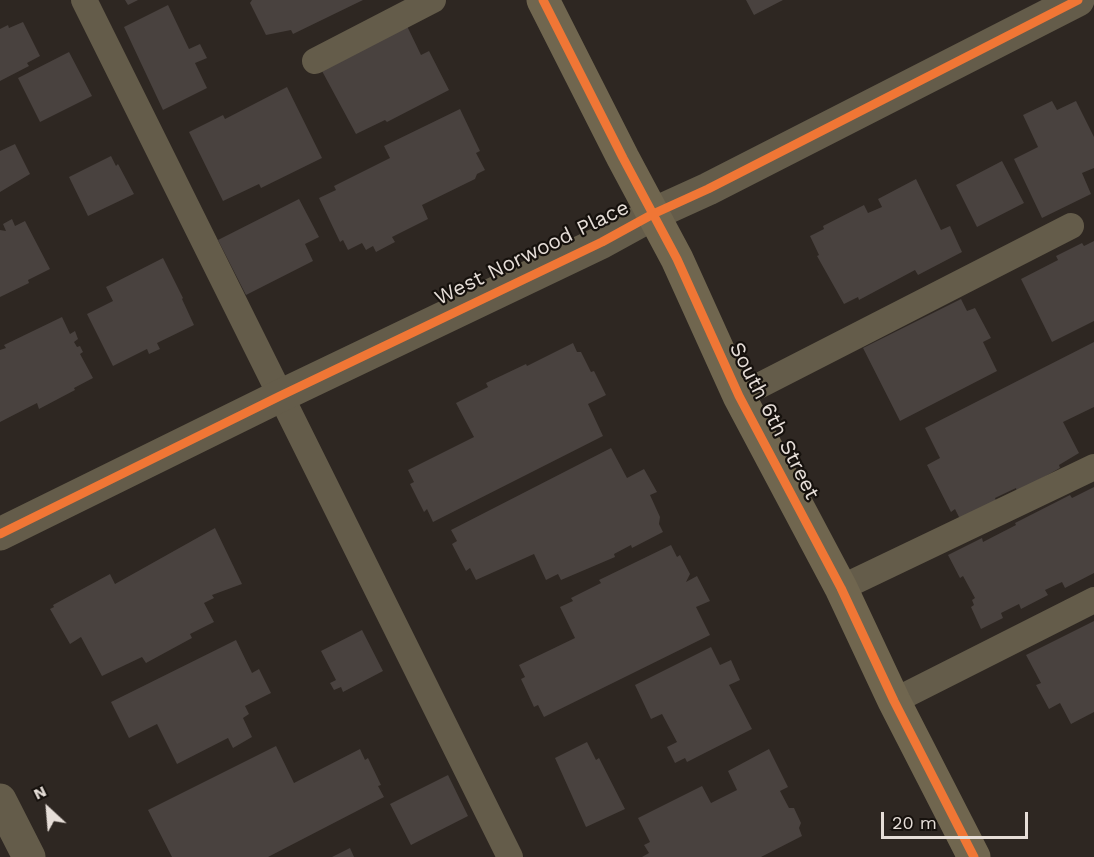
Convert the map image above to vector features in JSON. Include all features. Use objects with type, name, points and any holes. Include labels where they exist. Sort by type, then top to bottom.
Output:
[{"type":"street","name":"South 6th Street","points":[[543,0],[677,259],[739,396],[841,588],[894,701],[974,857]]},
{"type":"street","name":"West Norwood Place","points":[[0,534],[280,396],[602,242],[653,214],[708,189],[1078,0]]},
{"type":"street","points":[[0,800],[29,857]]},
{"type":"lane","points":[[84,0],[510,857]]},
{"type":"lane","points":[[315,61],[433,0]]},
{"type":"lane","points":[[739,396],[1071,226]]},
{"type":"lane","points":[[841,588],[1094,467]]},
{"type":"lane","points":[[894,701],[1094,600]]},
{"type":"building","points":[[125,0],[138,0],[128,5]]},
{"type":"building","points":[[252,0],[363,0],[293,34],[291,30],[266,35],[250,3]]},
{"type":"building","points":[[746,0],[783,0],[754,15]]},
{"type":"building","points":[[168,5],[189,49],[200,44],[207,58],[195,63],[207,88],[163,110],[124,27]]},
{"type":"building","points":[[23,22],[40,56],[27,63],[29,66],[0,81],[0,29]]},
{"type":"building","points":[[407,26],[421,55],[429,51],[449,90],[387,122],[385,120],[356,134],[322,71]]},
{"type":"building","points":[[69,52],[92,96],[40,122],[18,78]]},
{"type":"building","points":[[287,87],[322,158],[261,188],[259,184],[223,201],[189,132],[223,115],[225,119]]},
{"type":"building","points":[[1052,101],[1057,110],[1076,101],[1094,137],[1094,168],[1082,173],[1091,194],[1042,218],[1014,159],[1038,147],[1023,115]]},
{"type":"building","points":[[460,109],[480,151],[476,153],[485,170],[477,174],[475,179],[422,205],[428,219],[392,237],[395,242],[376,252],[373,246],[366,250],[362,243],[348,250],[343,240],[340,242],[319,198],[336,190],[334,186],[390,158],[384,146]]},
{"type":"building","points":[[15,144],[30,174],[0,192],[0,151]]},
{"type":"building","points":[[111,156],[116,166],[118,164],[134,194],[88,216],[69,177]]},
{"type":"building","points":[[1002,161],[1024,203],[977,227],[956,185]]},
{"type":"building","points":[[916,179],[941,230],[950,226],[962,252],[918,275],[915,270],[859,300],[858,297],[844,304],[817,256],[819,255],[810,236],[824,229],[823,226],[864,205],[868,213],[882,207],[878,199]]},
{"type":"building","points":[[299,199],[319,237],[305,244],[313,261],[246,295],[218,240]]},
{"type":"building","points":[[12,219],[15,226],[25,221],[50,269],[28,280],[29,283],[0,297],[0,230],[6,231],[3,224]]},
{"type":"building","points":[[1094,241],[1094,321],[1052,342],[1021,279],[1058,260],[1056,256],[1082,243],[1084,246]]},
{"type":"building","points":[[163,258],[194,325],[157,343],[160,349],[149,354],[147,349],[113,366],[87,314],[113,301],[106,287]]},
{"type":"building","points":[[961,299],[967,311],[975,308],[991,338],[983,342],[997,371],[900,421],[863,348]]},
{"type":"building","points":[[62,317],[70,334],[75,331],[78,339],[74,342],[77,347],[80,346],[83,352],[80,354],[93,378],[39,409],[37,403],[0,422],[0,350],[6,348],[4,345]]},
{"type":"building","points":[[1094,342],[1094,407],[1063,422],[1079,453],[1059,465],[1060,468],[1017,492],[1016,488],[995,498],[997,503],[961,521],[955,509],[951,512],[927,465],[940,458],[925,428]]},
{"type":"building","points":[[573,343],[577,352],[581,352],[591,372],[594,371],[606,395],[588,404],[603,436],[433,522],[427,509],[424,512],[410,484],[414,482],[408,470],[474,437],[456,403],[488,387],[486,383]]},
{"type":"building","points":[[611,448],[627,478],[644,469],[657,492],[650,495],[660,517],[659,524],[663,532],[632,548],[631,545],[614,554],[615,557],[561,580],[558,574],[546,580],[534,554],[476,580],[470,568],[466,571],[452,544],[457,541],[451,530]]},
{"type":"building","points":[[1094,487],[1094,573],[1065,588],[1062,582],[1045,590],[1048,595],[1021,609],[1019,604],[1001,613],[1003,618],[981,629],[971,607],[974,605],[972,600],[975,598],[963,576],[960,578],[948,555],[982,538],[983,542],[1070,495],[1072,498]]},
{"type":"building","points":[[215,528],[242,584],[212,595],[214,598],[204,603],[214,622],[190,634],[192,638],[146,663],[142,657],[102,676],[81,637],[70,644],[50,609],[54,607],[53,605],[110,574],[115,584]]},
{"type":"building","points":[[671,545],[677,557],[680,555],[690,574],[686,582],[697,576],[710,601],[696,607],[710,635],[544,717],[538,705],[534,707],[521,679],[525,677],[519,665],[575,638],[560,607],[573,601],[571,598],[601,583],[599,580]]},
{"type":"building","points":[[1094,621],[1094,712],[1071,724],[1060,703],[1049,709],[1036,685],[1041,683],[1026,655]]},
{"type":"building","points":[[362,630],[383,671],[343,692],[341,687],[334,690],[330,683],[336,680],[321,651]]},
{"type":"building","points":[[236,640],[252,673],[259,669],[271,693],[245,706],[249,714],[243,718],[252,737],[233,748],[228,738],[177,764],[157,724],[129,738],[111,702]]},
{"type":"building","points":[[711,647],[720,665],[731,660],[740,680],[729,685],[752,729],[687,762],[685,758],[675,763],[667,747],[677,742],[662,714],[651,719],[635,685]]},
{"type":"building","points":[[587,742],[596,760],[599,758],[625,809],[586,827],[555,758]]},
{"type":"building","points":[[276,746],[294,783],[360,749],[365,760],[368,758],[384,797],[268,857],[172,857],[148,810]]},
{"type":"building","points":[[769,749],[788,787],[780,791],[789,808],[794,808],[801,823],[799,828],[802,836],[761,857],[642,857],[649,853],[644,845],[650,842],[638,818],[702,786],[711,803],[737,790],[728,771]]},
{"type":"building","points":[[448,775],[468,816],[411,845],[390,804]]},
{"type":"building","points":[[350,848],[354,857],[332,857]]},
{"type":"cycle path","points":[[543,0],[677,259],[739,396],[841,588],[894,701],[974,857]]},
{"type":"cycle path","points":[[0,534],[280,396],[602,242],[653,214],[708,189],[1078,0]]}]
